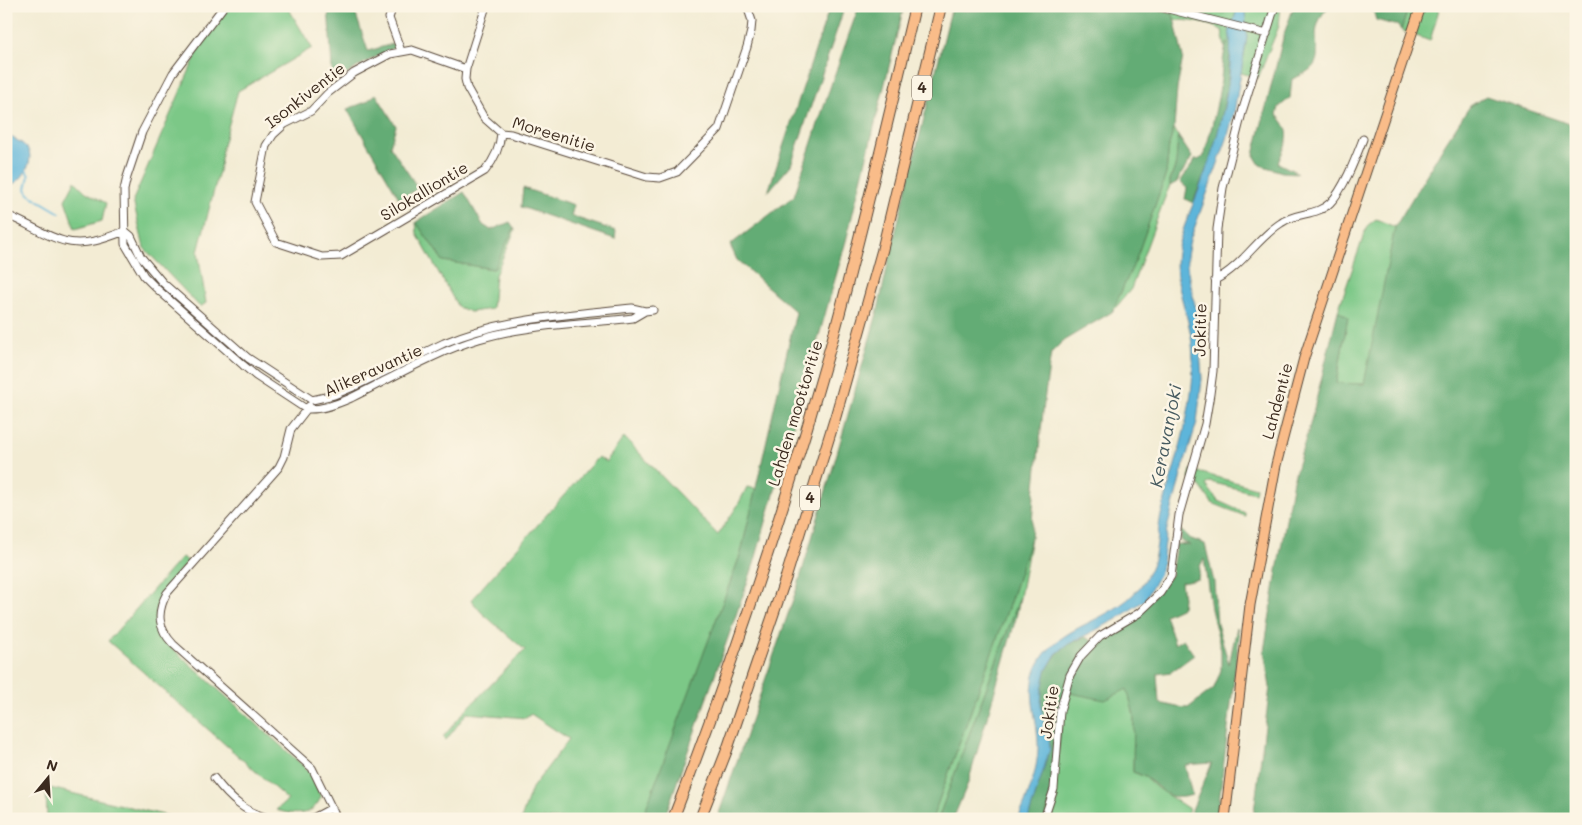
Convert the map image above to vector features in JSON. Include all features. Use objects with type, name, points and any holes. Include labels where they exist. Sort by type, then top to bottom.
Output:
[{"type":"highway","name":"Lahden moottoritie","points":[[673,819],[703,742],[764,566],[815,398],[858,244],[916,6]]},
{"type":"highway","name":"4","points":[[700,819],[727,750],[786,577],[836,415],[879,260],[942,6]]},
{"type":"main road","name":"Lahdentie","points":[[1225,819],[1250,605],[1276,465],[1304,358],[1420,6]]},
{"type":"street","name":"Alikeravantie","points":[[125,231],[131,236],[141,257],[162,282],[248,358],[312,400],[334,395],[452,340],[494,326],[632,308],[649,311],[633,318],[536,327],[479,339],[445,352],[337,404],[316,410],[306,409],[256,376],[144,276],[125,244],[124,190],[132,158],[142,132],[173,73],[224,6]]},
{"type":"street","points":[[393,6],[389,18],[401,51],[412,50],[466,69]]},
{"type":"street","name":"Moreenitie","points":[[486,6],[466,69],[465,79],[467,88],[484,118],[501,133],[511,134],[634,173],[660,178],[677,172],[719,129],[751,31],[752,21],[747,6]]},
{"type":"street","points":[[1156,6],[1267,34]]},
{"type":"street","name":"Jokitie","points":[[1044,819],[1054,789],[1060,711],[1070,676],[1081,656],[1100,636],[1139,613],[1160,594],[1171,576],[1179,515],[1205,424],[1210,394],[1213,371],[1216,230],[1223,188],[1243,108],[1275,6]]},
{"type":"street","name":"Isonkiventie","points":[[341,256],[322,258],[276,242],[255,202],[266,146],[273,135],[285,124],[311,111],[328,93],[354,73],[390,54],[401,51]]},
{"type":"street","name":"Silokalliontie","points":[[341,256],[485,172],[494,160],[501,133]]},
{"type":"street","points":[[1214,280],[1227,274],[1269,231],[1282,222],[1291,217],[1322,209],[1329,204],[1339,190],[1363,138]]},
{"type":"street","points":[[6,215],[55,238],[73,243],[91,242],[125,231]]},
{"type":"street","points":[[312,400],[291,429],[286,451],[279,467],[167,594],[162,602],[160,620],[162,629],[173,644],[312,768],[337,819]]},
{"type":"street","points":[[214,778],[226,795],[244,808],[262,817],[272,819]]},
{"type":"street","points":[[307,819],[313,818],[332,808]]},
{"type":"green space","points":[[229,6],[287,6],[312,48],[238,91],[222,149],[220,167],[198,252],[206,303],[200,307],[144,248],[133,200],[201,44]]},
{"type":"green space","points":[[328,6],[355,6],[354,9],[368,51],[396,43],[395,47],[359,66],[333,84]]},
{"type":"green space","points":[[821,6],[845,6],[791,165],[768,192],[829,9]]},
{"type":"green space","points":[[859,6],[904,6],[846,241],[754,564],[664,819],[642,819],[741,553],[796,312],[737,260],[730,245],[794,196]]},
{"type":"green space","points":[[952,6],[957,6],[956,10],[983,10],[985,6],[1145,6],[1173,14],[1183,57],[1166,174],[1136,259],[1112,312],[1063,341],[1051,353],[1034,495],[1031,538],[1008,608],[932,819],[717,819],[798,585],[833,467],[878,310],[890,254]]},
{"type":"green space","points":[[1169,6],[1194,6],[1224,13],[1226,6],[1238,6],[1229,29],[1231,45],[1228,42],[1225,48],[1222,30],[1211,25],[1175,20]]},
{"type":"green space","points":[[1246,6],[1281,6],[1279,26],[1258,78],[1241,73],[1247,38]]},
{"type":"green space","points":[[1294,6],[1329,6],[1321,17],[1317,29],[1317,54],[1313,67],[1292,79],[1290,98],[1279,107],[1277,115],[1283,122],[1287,133],[1286,144],[1278,163],[1298,173],[1282,172],[1260,165],[1254,155],[1284,34]]},
{"type":"green space","points":[[1372,6],[1409,6],[1401,30],[1397,25],[1376,20]]},
{"type":"green space","points":[[1409,6],[1440,6],[1430,41],[1401,30]]},
{"type":"green space","points":[[1228,42],[1231,45],[1229,68],[1220,126],[1212,154],[1193,203],[1185,199],[1187,188],[1180,182],[1196,159],[1198,160],[1203,157],[1214,117],[1224,52]]},
{"type":"green space","points":[[376,94],[396,126],[390,146],[418,188],[400,200],[347,109],[366,102]]},
{"type":"green space","points":[[1486,96],[1576,126],[1576,819],[1253,819],[1270,687],[1264,651],[1277,571],[1293,480],[1310,425],[1338,311],[1348,317],[1336,383],[1364,384],[1395,227],[1470,106]]},
{"type":"green space","points":[[1174,128],[1178,136],[1176,164],[1170,186],[1131,289],[1112,312],[1136,259],[1166,174],[1169,145]]},
{"type":"green space","points":[[1178,136],[1192,157],[1177,182],[1170,186],[1176,164]]},
{"type":"green space","points":[[75,181],[86,192],[106,203],[102,221],[75,229],[65,200]]},
{"type":"green space","points":[[523,188],[574,205],[571,216],[616,231],[615,239],[521,207]]},
{"type":"green space","points":[[464,192],[483,225],[491,230],[510,222],[514,228],[494,269],[443,261],[416,222]]},
{"type":"green space","points":[[1376,219],[1395,227],[1365,384],[1336,384],[1348,317],[1338,311],[1367,226]]},
{"type":"green space","points":[[416,222],[443,261],[493,269],[514,228],[515,230],[495,275],[492,309],[470,312],[458,307],[417,234]]},
{"type":"green space","points":[[624,437],[718,535],[738,505],[747,487],[756,489],[741,553],[643,819],[521,819],[532,788],[569,739],[531,714],[526,718],[467,713],[446,740],[443,737],[464,712],[525,650],[482,613],[471,600],[598,457],[606,462]]},
{"type":"green space","points":[[1191,470],[1256,488],[1255,493],[1210,482],[1206,485],[1218,501],[1245,513],[1245,516],[1212,503],[1197,482],[1189,479]]},
{"type":"green space","points":[[1181,530],[1189,538],[1205,544],[1214,582],[1217,624],[1229,664],[1237,627],[1239,638],[1217,819],[1188,819],[1212,763],[1185,765],[1192,795],[1184,797],[1171,796],[1145,777],[1133,772],[1134,715],[1127,689],[1105,700],[1065,692],[1054,789],[1044,819],[1028,819],[1043,771],[1045,732],[1041,705],[1046,671],[1056,655],[1067,645],[1085,637],[1094,642],[1139,613],[1171,575],[1176,544],[1190,545],[1181,541]],"holes":[[[1204,559],[1211,609],[1221,650],[1221,670],[1214,688],[1188,708],[1159,703],[1157,674],[1171,672],[1194,655],[1183,639],[1175,644],[1165,615],[1182,607],[1181,582],[1198,579],[1200,566]]]},
{"type":"green space","points":[[1031,538],[1020,597],[938,819],[932,819],[1008,608]]},
{"type":"green space","points":[[182,557],[188,561],[165,588],[157,606],[156,617],[163,640],[309,771],[321,797],[313,809],[308,812],[296,814],[276,810],[288,800],[108,641]]},
{"type":"green space","points":[[1020,597],[1016,618],[968,783],[953,819],[938,819]]},
{"type":"green space","points":[[1128,689],[1134,715],[1133,772],[1145,777],[1157,788],[1189,809],[1186,819],[1044,819],[1065,691]]},
{"type":"green space","points":[[46,787],[180,819],[47,819]]},
{"type":"water","points":[[1238,6],[1246,6],[1247,37],[1234,113],[1227,139],[1190,240],[1187,256],[1187,266],[1198,320],[1202,379],[1197,422],[1167,529],[1161,571],[1145,600],[1117,619],[1067,645],[1056,654],[1046,671],[1041,705],[1045,732],[1049,735],[1050,749],[1028,819],[1018,819],[1025,803],[1038,756],[1038,737],[1032,694],[1035,673],[1039,663],[1050,648],[1063,637],[1126,601],[1140,587],[1155,557],[1161,515],[1185,427],[1192,382],[1191,336],[1180,292],[1176,258],[1186,222],[1214,146],[1224,106],[1230,66],[1231,46],[1229,29]]},
{"type":"water","points":[[6,135],[25,146],[30,157],[28,167],[19,180],[7,185]]},
{"type":"waterway","points":[[26,170],[29,176],[26,189],[29,194],[60,213]]},
{"type":"water label","name":"Keravanjoki","points":[[1166,436]]}]
